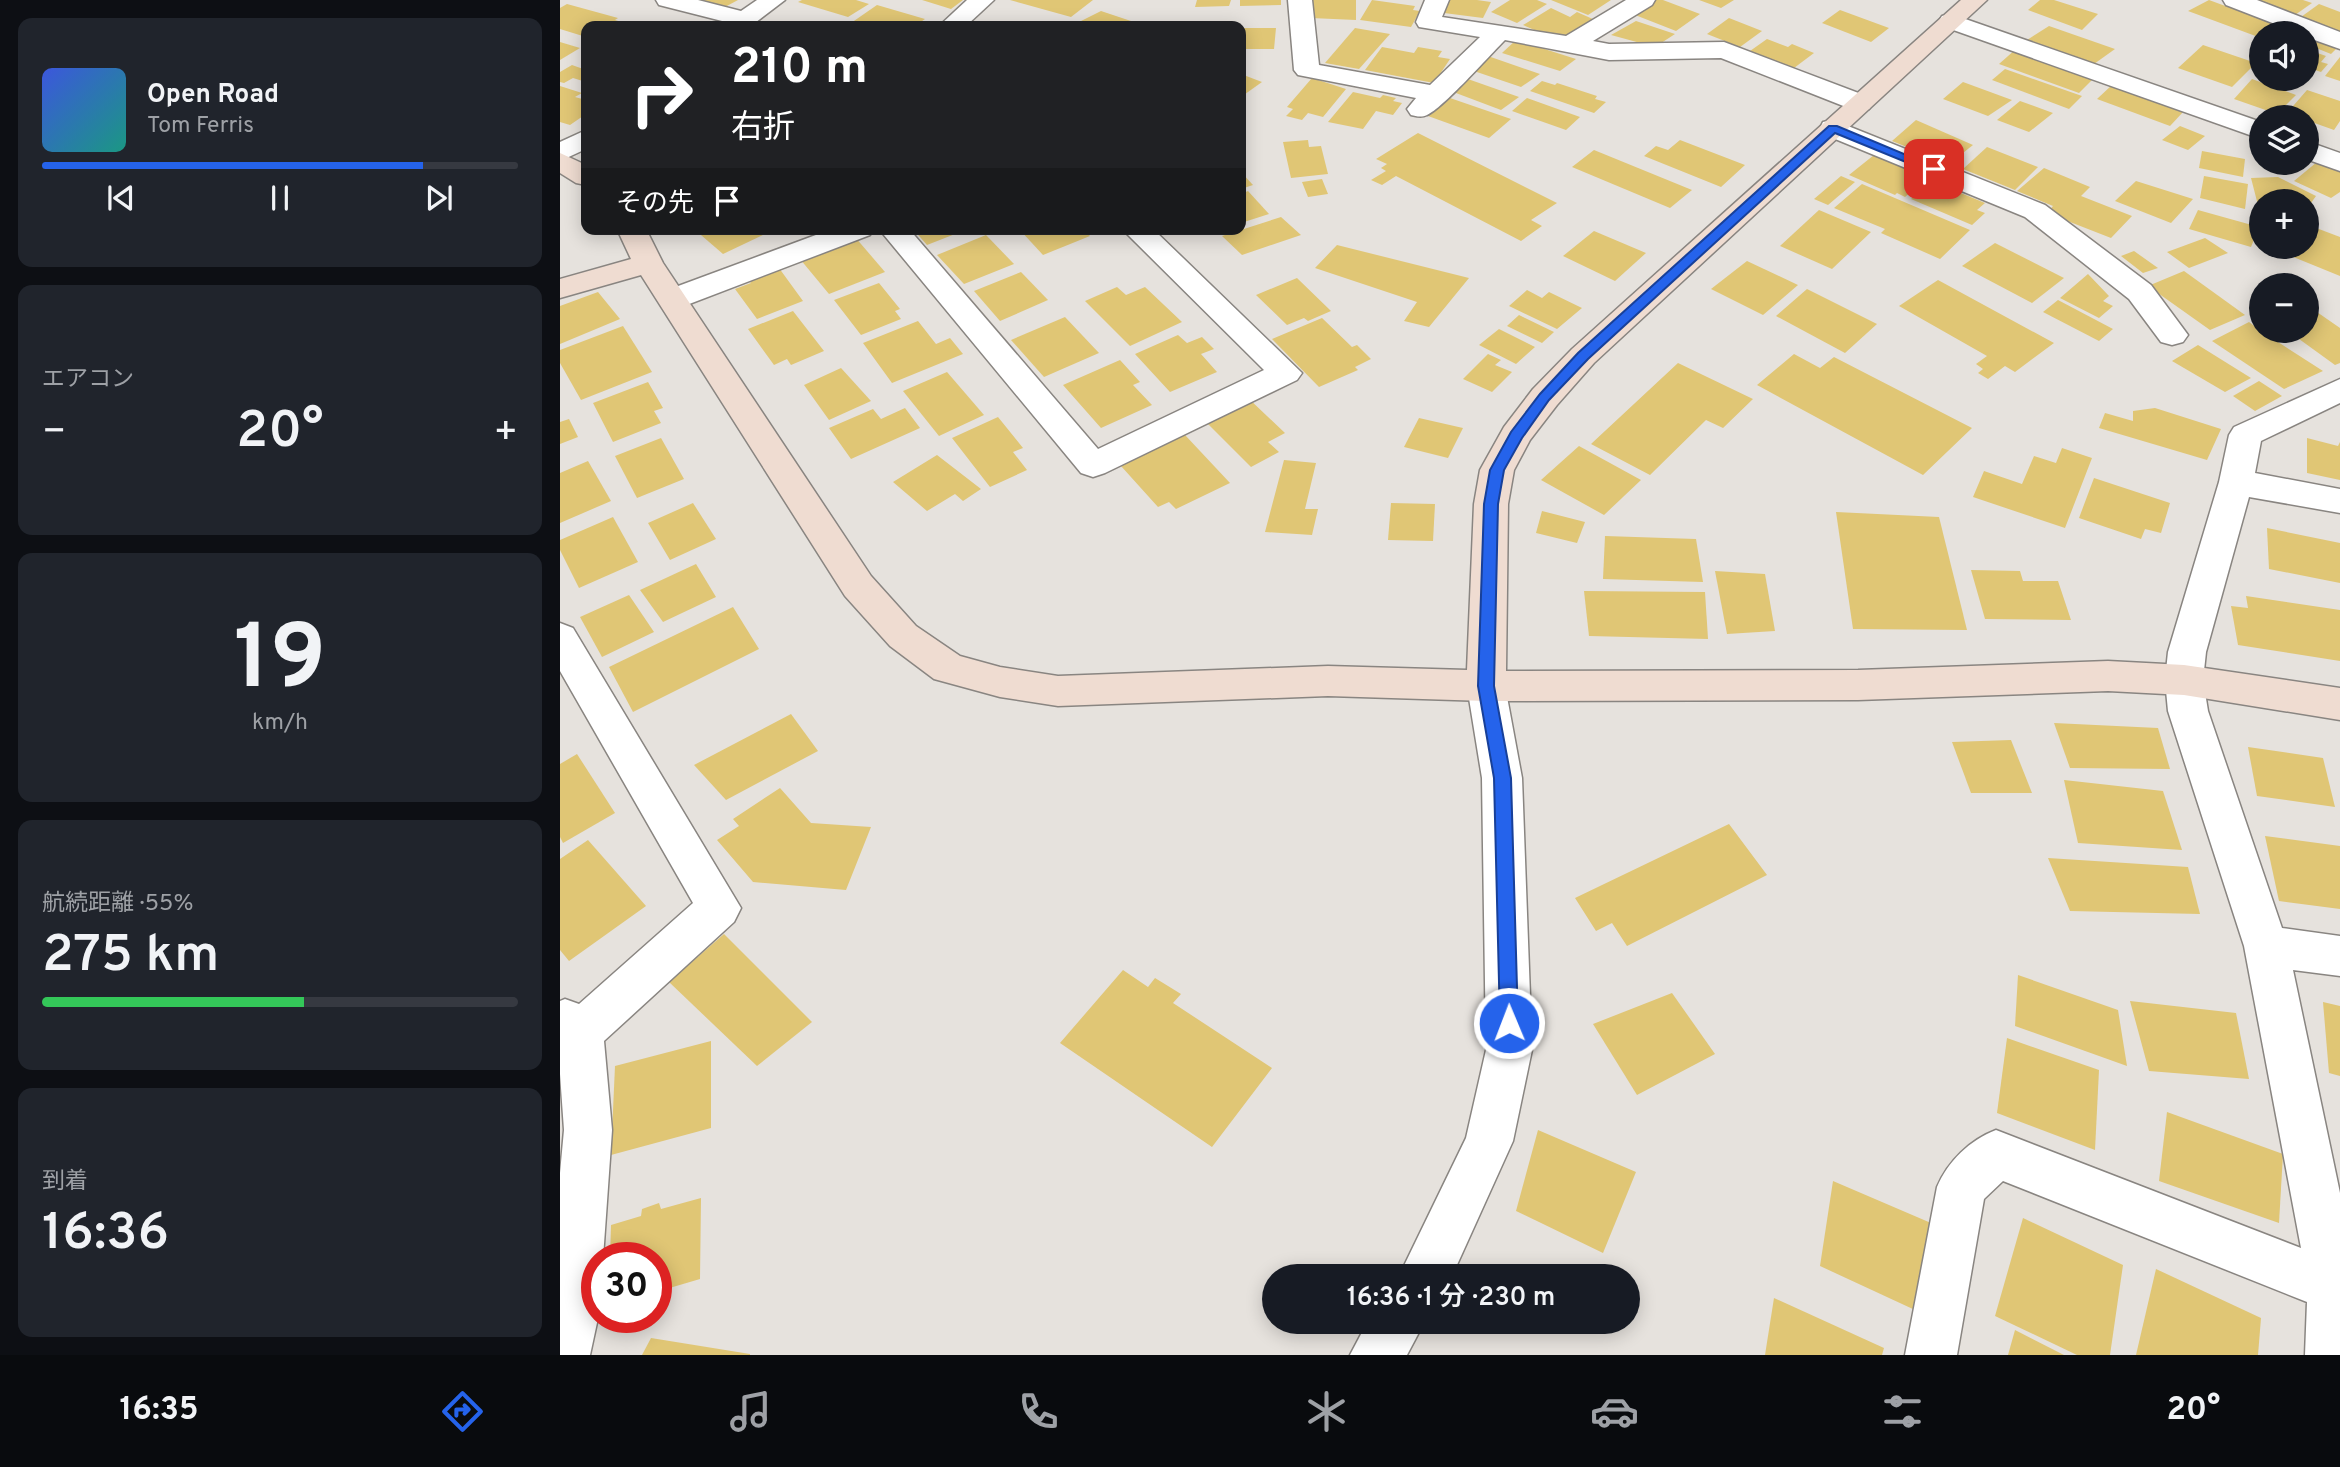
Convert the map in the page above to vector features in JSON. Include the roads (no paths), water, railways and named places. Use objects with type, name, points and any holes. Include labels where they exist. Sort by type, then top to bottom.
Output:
[{"type":"street","points":[[668,0],[734,21]]},
{"type":"street","points":[[743,21],[773,0]]},
{"type":"street","points":[[957,21],[982,0]]},
{"type":"street","points":[[1300,0],[1307,70],[1428,101],[1497,34]]},
{"type":"street","points":[[1437,0],[1428,22],[1609,52],[1724,50],[1860,103]]},
{"type":"street","points":[[1569,45],[1643,0]]},
{"type":"street","points":[[2235,0],[2340,41]]},
{"type":"street","points":[[1430,1264],[1450,1228],[1489,1141],[1509,1050],[1502,778],[1486,686],[1491,504],[1497,470],[1516,435],[1545,397],[1583,356],[1860,103],[1956,8],[2249,126]]},
{"type":"street","points":[[1833,128],[2035,211],[2140,292],[2172,335]]},
{"type":"street","points":[[560,153],[581,141]]},
{"type":"street","points":[[2319,154],[2340,163]]},
{"type":"street","points":[[560,161],[581,174]]},
{"type":"street","points":[[634,235],[648,263],[858,586],[903,636],[948,668],[1000,682],[1058,691],[1328,681],[1486,686],[1858,685],[2108,676],[2185,680],[2340,704]]},
{"type":"street","points":[[673,299],[844,235]]},
{"type":"street","points":[[898,235],[1093,465],[1286,373],[1142,235]]},
{"type":"street","points":[[560,289],[648,263]]},
{"type":"street","points":[[2331,1355],[2337,1290],[2266,946],[2188,711],[2185,680],[2187,652],[2236,482],[2246,435],[2340,390]]},
{"type":"street","points":[[2236,482],[2340,501]]},
{"type":"street","points":[[560,638],[719,908],[567,1032],[588,1130],[573,1312],[564,1355]]},
{"type":"street","points":[[2266,946],[2340,956]]},
{"type":"street","points":[[1931,1355],[1962,1187],[1996,1154],[2337,1290]]},
{"type":"street","points":[[1376,1355],[1390,1334]]}]
